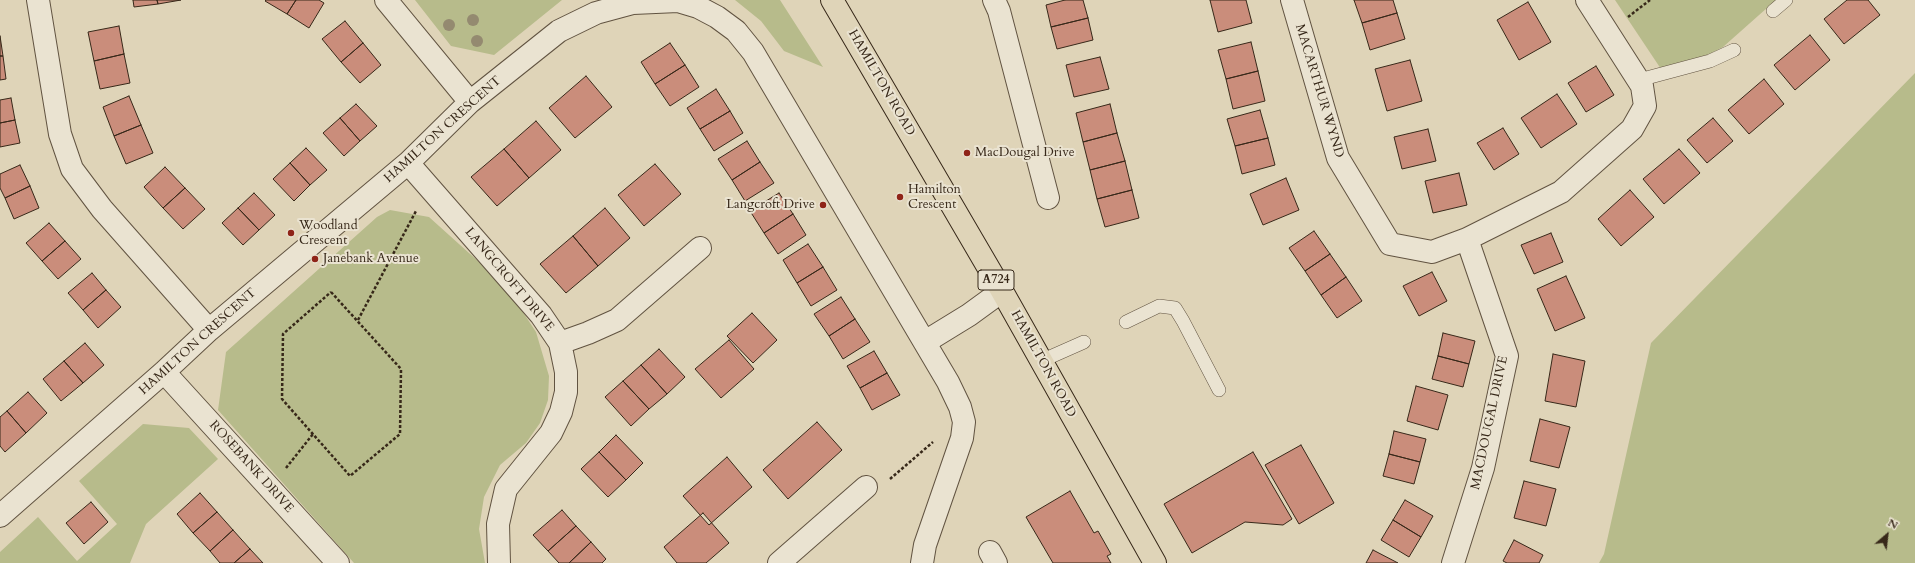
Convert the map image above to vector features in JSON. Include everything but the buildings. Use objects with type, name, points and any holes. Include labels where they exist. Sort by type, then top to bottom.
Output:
[{"type":"main road","name":"HAMILTON ROAD","points":[[832,0],[1002,291],[1155,563]]},
{"type":"street","points":[[38,0],[60,134],[72,169],[102,209],[209,330]]},
{"type":"street","points":[[386,0],[470,102]]},
{"type":"street","points":[[994,0],[999,11],[1048,198]]},
{"type":"street","name":"MACARTHUR WYND","points":[[1292,0],[1338,158],[1390,244],[1432,252],[1467,239],[1561,192],[1632,129],[1645,106],[1642,86],[1587,0]]},
{"type":"street","name":"HAMILTON CRESCENT","points":[[0,516],[164,372],[209,330],[408,163],[470,102],[559,31],[596,13],[633,3],[678,1],[698,7],[717,16],[736,31],[753,52],[925,342],[948,382],[960,407],[964,422],[962,438],[925,545],[922,563]]},
{"type":"street","name":"LANGCROFT DRIVE","points":[[408,163],[430,186],[541,315],[560,344],[566,372],[566,392],[561,412],[551,433],[506,489],[498,524],[499,563]]},
{"type":"street","name":"MACDOUGAL DRIVE","points":[[1453,563],[1483,468],[1507,356],[1467,239]]},
{"type":"street","points":[[560,344],[617,320],[700,248]]},
{"type":"street","points":[[925,342],[969,315],[1002,291]]},
{"type":"street","name":"ROSEBANK DRIVE","points":[[164,372],[338,563]]},
{"type":"street","points":[[779,563],[866,487]]},
{"type":"lane","points":[[1773,12],[1786,0]]},
{"type":"lane","points":[[1639,80],[1710,61],[1734,50]]},
{"type":"lane","points":[[1126,322],[1158,306],[1175,308],[1219,390]]},
{"type":"lane","points":[[1041,361],[1084,342]]},
{"type":"path","points":[[358,320],[430,186]]},
{"type":"path","points":[[331,292],[358,320],[401,370],[400,434],[350,476],[313,434],[282,399],[283,334],[331,292]]},
{"type":"path","points":[[270,488],[313,434]]},
{"type":"path","points":[[899,471],[920,453]]},
{"type":"green space","points":[[415,0],[562,0],[494,55],[451,46]]},
{"type":"green space","points":[[735,0],[780,0],[823,67],[784,51],[761,21]]},
{"type":"green space","points":[[1615,0],[1776,0],[1723,47],[1710,54],[1661,69]]},
{"type":"green space","points":[[1915,73],[1915,563],[1599,563],[1604,554],[1651,343]]},
{"type":"green space","points":[[390,210],[429,217],[479,262],[511,294],[536,332],[549,376],[548,400],[540,423],[526,443],[500,465],[484,497],[479,529],[485,563],[354,563],[218,410],[226,352],[377,217]]},
{"type":"green space","points":[[143,424],[189,428],[218,459],[146,524],[130,563],[0,563],[0,552],[38,517],[77,561],[117,524],[79,481]]},
{"type":"place","name":"MacDougal Drive","points":[[967,153]]},
{"type":"place","name":"Hamilton Crescent","points":[[900,197]]},
{"type":"place","name":"Langcroft Drive","points":[[823,205]]},
{"type":"place","name":"Woodland Crescent","points":[[291,233]]},
{"type":"place","name":"Janebank Avenue","points":[[315,259]]}]
